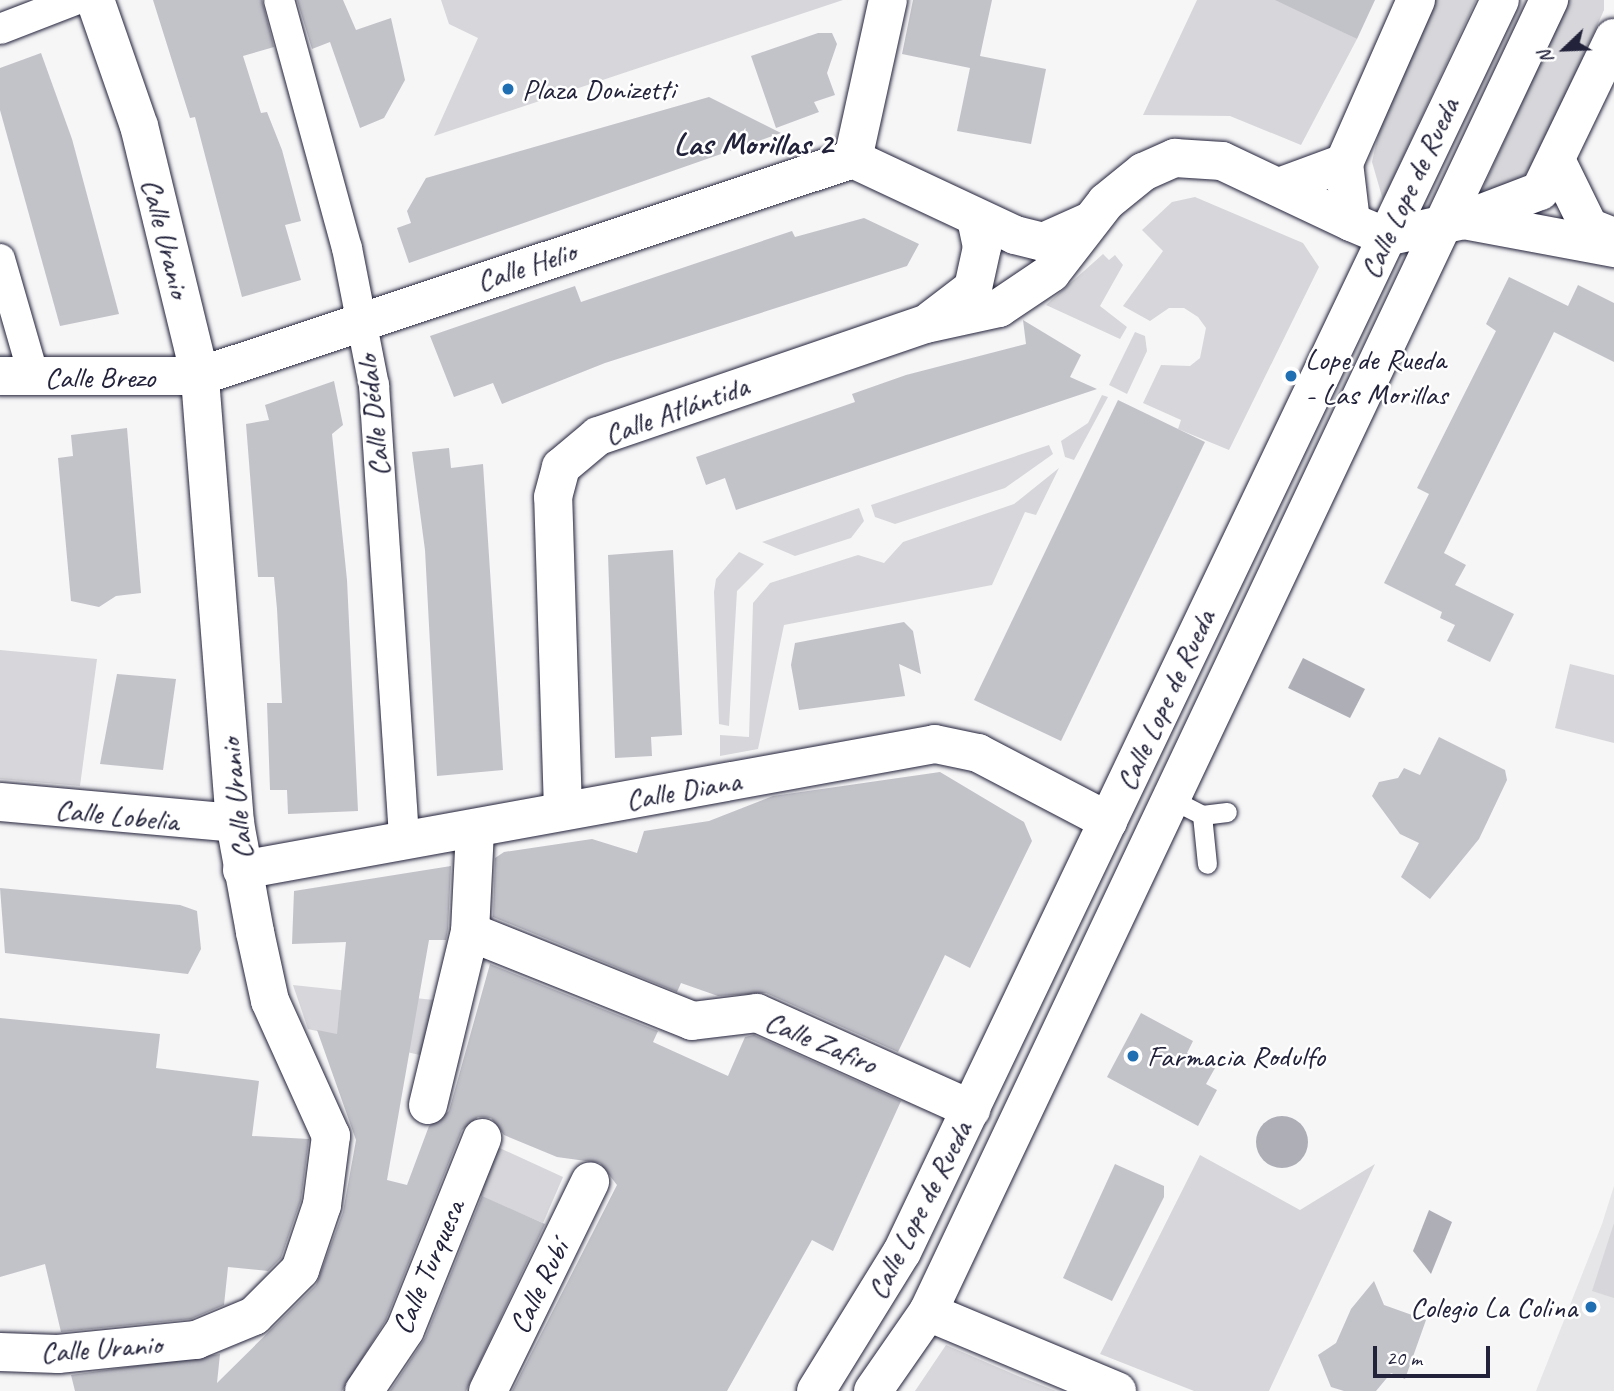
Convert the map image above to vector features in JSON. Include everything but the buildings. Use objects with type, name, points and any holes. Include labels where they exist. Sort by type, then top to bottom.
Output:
[{"type":"street","points":[[0,29],[75,0]]},
{"type":"street","name":"Calle Uranio","points":[[0,1352],[58,1354],[196,1340],[254,1316],[300,1270],[322,1205],[331,1136],[270,1001],[242,870],[235,823],[200,376],[139,126],[95,0]]},
{"type":"street","name":"Calle Dédalo","points":[[279,0],[315,116],[374,385],[404,842]]},
{"type":"street","points":[[888,0],[853,159],[976,218]]},
{"type":"street","points":[[1351,222],[1344,163],[1416,0]]},
{"type":"street","name":"Calle Lope de Rueda","points":[[816,1391],[902,1252],[1500,0]]},
{"type":"street","name":"Calle Lope de Rueda","points":[[873,1391],[928,1312],[1186,807],[1456,221],[1549,0]]},
{"type":"street","points":[[1386,237],[1456,221],[1540,191],[1558,164],[1614,38]]},
{"type":"street","name":"Calle Atlántida","points":[[563,810],[553,497],[561,467],[598,436],[926,324],[968,318],[1025,294],[1051,273],[1088,222],[1143,172],[1175,158],[1222,161],[1386,237]]},
{"type":"street","name":"Calle Helio","points":[[200,376],[360,320],[853,159]]},
{"type":"street","points":[[1279,187],[1344,163]]},
{"type":"street","points":[[1558,164],[1589,227],[1614,237]]},
{"type":"street","name":"Calle Atlántida","points":[[976,218],[1044,242],[1088,222]]},
{"type":"street","name":"Calle Atlántida","points":[[926,324],[973,288],[982,247],[976,218]]},
{"type":"street","points":[[1456,221],[1614,248]]},
{"type":"street","points":[[0,259],[17,377]]},
{"type":"street","name":"Calle Brezo","points":[[17,377],[200,376]]},
{"type":"street","name":"Calle Diana","points":[[242,870],[935,744],[978,753],[1108,821]]},
{"type":"street","name":"Calle Lobelia","points":[[0,803],[235,823]]},
{"type":"street","points":[[428,1105],[470,932],[475,829]]},
{"type":"street","name":"Calle Zafiro","points":[[470,932],[692,1021],[757,1013],[971,1109]]},
{"type":"street","name":"Calle Turquesa","points":[[364,1391],[405,1330],[482,1138]]},
{"type":"street","name":"Calle Rubí","points":[[488,1391],[590,1182]]},
{"type":"street","points":[[928,1312],[1117,1391]]},
{"type":"lane","points":[[1208,864],[1186,807],[1227,812]]},
{"type":"shaded area","name":"Plaza Donizetti","points":[[441,0],[843,0],[434,136],[478,38],[449,24]]},
{"type":"shaded area","points":[[1197,0],[1280,0],[1357,39],[1301,145],[1230,116],[1143,115]]},
{"type":"shaded area","points":[[1435,0],[1476,0],[1383,200],[1372,162],[1385,104]]},
{"type":"shaded area","points":[[1569,0],[1604,0],[1604,10],[1536,164],[1509,189],[1480,194]]},
{"type":"shaded area","points":[[1195,197],[1303,243],[1319,267],[1229,450],[1178,429],[1181,420],[1143,403],[1161,365],[1190,366],[1200,358],[1206,328],[1198,317],[1184,308],[1169,308],[1150,321],[1123,306],[1163,251],[1142,230],[1172,202]]},
{"type":"shaded area","points":[[1103,254],[1109,260],[1115,255],[1123,265],[1100,306],[1127,327],[1120,339],[1046,305]]},
{"type":"shaded area","points":[[1135,332],[1145,336],[1147,351],[1127,394],[1109,385]]},
{"type":"shaded area","points":[[1102,395],[1108,397],[1074,460],[1065,457],[1061,441],[1088,423]]},
{"type":"shaded area","points":[[1049,445],[1053,454],[1005,488],[895,524],[875,517],[871,505]]},
{"type":"shaded area","points":[[1059,468],[1036,515],[1025,512],[992,585],[784,625],[758,749],[720,756],[720,735],[749,737],[753,603],[770,583],[858,555],[884,563],[903,542],[1014,504]]},
{"type":"shaded area","points":[[859,508],[864,521],[851,538],[795,556],[762,542]]},
{"type":"shaded area","points":[[739,552],[764,564],[737,591],[729,726],[719,724],[714,592],[716,579]]},
{"type":"shaded area","points":[[0,650],[97,659],[80,786],[0,779]]},
{"type":"shaded area","points":[[1303,658],[1365,689],[1350,718],[1288,688]]},
{"type":"shaded area","points":[[1570,664],[1614,675],[1614,743],[1555,728]]},
{"type":"shaded area","points":[[293,985],[434,1000],[424,1056],[308,1029]]},
{"type":"shaded area","points":[[1282,1116],[1292,1118],[1300,1124],[1306,1132],[1306,1152],[1300,1160],[1292,1166],[1282,1168],[1272,1166],[1264,1160],[1258,1152],[1256,1142],[1258,1132],[1264,1124],[1272,1118]]},
{"type":"shaded area","points":[[491,1144],[563,1177],[543,1223],[471,1192]]},
{"type":"shaded area","points":[[1200,1155],[1300,1210],[1375,1164],[1269,1391],[1194,1391],[1100,1354]]},
{"type":"shaded area","name":"Colegio La Colina","points":[[1614,1186],[1614,1391],[1536,1391],[1602,1224]]},
{"type":"shaded area","points":[[1429,1210],[1452,1222],[1431,1274],[1413,1251]]},
{"type":"shaded area","points":[[1614,1223],[1614,1298],[1592,1291]]},
{"type":"shaded area","points":[[946,1345],[1018,1376],[1056,1391],[915,1391]]},
{"type":"place","name":"Plaza Donizetti","points":[[508,89]]},
{"type":"place","name":"Lope de Rueda - Las Morillas","points":[[1291,376]]},
{"type":"place","name":"Farmacia Rodulfo","points":[[1133,1056]]},
{"type":"place","name":"Colegio La Colina","points":[[1591,1307]]},
{"type":"district","name":"Las Morillas 2","points":[[753,144]]}]
